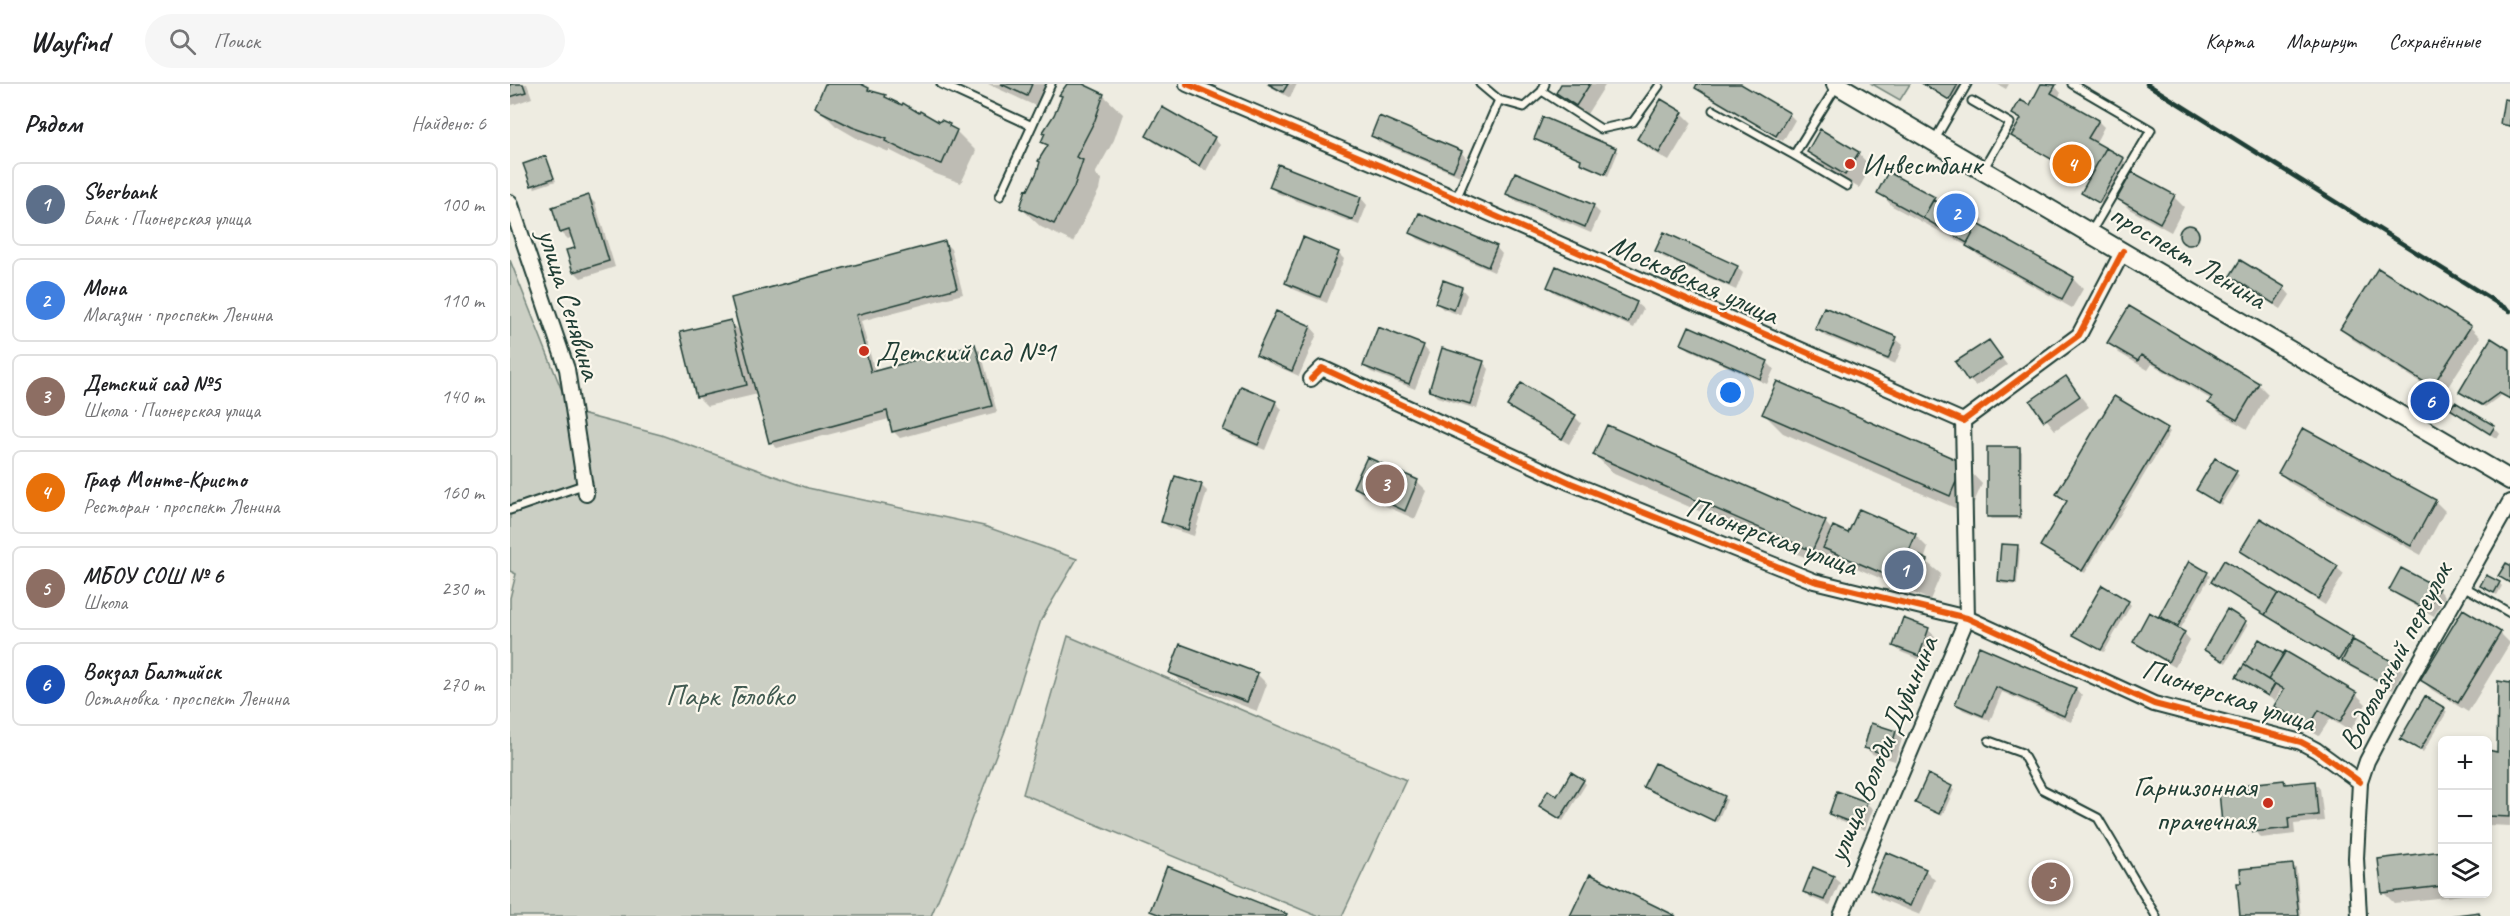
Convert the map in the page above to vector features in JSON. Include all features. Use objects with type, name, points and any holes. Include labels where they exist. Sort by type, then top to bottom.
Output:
[{"type":"main road","name":"проспект Ленина","points":[[1837,84],[2510,480]]},
{"type":"street","name":"Московская улица","points":[[1187,84],[1963,421]]},
{"type":"street","name":"улица Сенявина","points":[[510,202],[567,369],[584,490]]},
{"type":"street","points":[[1963,421],[2079,335],[2123,251]]},
{"type":"street","name":"Пионерская улица","points":[[1311,379],[1322,368],[1571,483],[1814,581],[1967,618],[2154,704],[2301,742],[2360,782]]},
{"type":"street","name":"улица Володи Дубинина","points":[[1841,916],[1967,618],[1963,421]]},
{"type":"street","name":"Водолазный переулок","points":[[2359,916],[2356,858],[2360,782],[2367,760],[2510,502]]},
{"type":"lane","points":[[941,84],[1032,126]]},
{"type":"lane","points":[[1000,196],[1051,84]]},
{"type":"lane","points":[[1480,84],[1499,100],[1524,107],[1543,87],[1601,129],[1633,122],[1659,86]]},
{"type":"lane","points":[[1794,155],[1837,84]]},
{"type":"lane","points":[[1934,141],[1967,84]]},
{"type":"lane","points":[[2072,84],[2151,130],[2091,232]]},
{"type":"lane","points":[[1456,199],[1499,100]]},
{"type":"lane","points":[[1972,101],[2010,123],[1984,170]]},
{"type":"lane","points":[[1713,110],[1847,186]]},
{"type":"lane","points":[[510,510],[584,490]]},
{"type":"lane","points":[[2463,586],[2510,613]]},
{"type":"lane","points":[[1989,741],[2022,753],[2042,789],[2098,818],[2156,916]]},
{"type":"green space","points":[[1872,84],[1910,84],[1900,100]]},
{"type":"green space","name":"Парк Головко","points":[[510,260],[570,411],[661,435],[808,488],[984,526],[1077,559],[1041,620],[1005,731],[963,841],[931,916],[510,916],[510,598],[516,574],[510,571]]},
{"type":"green space","points":[[1068,636],[1406,780],[1342,916],[1317,916],[1023,794]]},
{"type":"building","points":[[510,84],[523,84],[526,92],[510,97]]},
{"type":"building","points":[[825,84],[861,84],[869,88],[868,90],[886,95],[885,97],[902,105],[903,103],[939,122],[941,120],[950,124],[949,126],[957,130],[942,164],[915,156],[885,141],[886,139],[852,127],[822,112],[815,107]]},
{"type":"building","points":[[1001,84],[1032,84],[1027,96]]},
{"type":"building","points":[[1067,84],[1083,84],[1104,94],[1095,120],[1076,157],[1083,160],[1074,187],[1054,224],[1020,208],[1026,189],[1028,190],[1037,172],[1040,162],[1038,161],[1048,145],[1041,142],[1045,133],[1043,132],[1054,115],[1062,96],[1059,95]]},
{"type":"building","points":[[1268,84],[1288,84],[1283,92]]},
{"type":"building","points":[[1561,84],[1590,84],[1576,106],[1556,93]]},
{"type":"building","points":[[1697,84],[1741,84],[1790,113],[1776,136],[1695,88]]},
{"type":"building","points":[[1923,84],[1958,84],[1949,100]]},
{"type":"building","points":[[2041,84],[2056,85],[2051,93],[2099,120],[2088,138],[2106,148],[2088,180],[2011,136],[2021,119],[2012,114],[2020,100],[2030,105]]},
{"type":"building","points":[[1661,99],[1683,112],[1659,153],[1637,139]]},
{"type":"building","points":[[2504,99],[2510,100],[2510,126],[2500,124]]},
{"type":"building","points":[[1162,107],[1215,137],[1199,166],[1146,136]]},
{"type":"building","points":[[1379,116],[1462,151],[1453,171],[1371,136]]},
{"type":"building","points":[[1543,117],[1616,148],[1605,174],[1580,163],[1581,159],[1534,139]]},
{"type":"building","points":[[1820,129],[1859,152],[1845,175],[1807,152]]},
{"type":"building","points":[[2106,148],[2124,158],[2099,203],[2081,193]]},
{"type":"building","points":[[546,156],[554,178],[531,186],[523,164]]},
{"type":"building","points":[[1278,164],[1361,197],[1353,220],[1269,187]]},
{"type":"building","points":[[1515,172],[1594,205],[1585,227],[1506,194]]},
{"type":"building","points":[[1888,172],[1935,197],[1923,218],[1877,193]]},
{"type":"building","points":[[2132,172],[2175,195],[2160,223],[2117,199]]},
{"type":"building","points":[[1948,194],[1975,209],[1969,220],[1978,224],[1967,243],[1923,218],[1933,200],[1942,205]]},
{"type":"building","points":[[589,195],[609,261],[573,272],[566,250],[575,248],[569,230],[560,233],[552,207]]},
{"type":"building","points":[[1419,213],[1497,246],[1488,267],[1410,233]]},
{"type":"building","points":[[1978,224],[2074,277],[2062,299],[1966,246]]},
{"type":"building","points":[[2189,225],[2196,228],[2199,235],[2196,242],[2189,245],[2182,242],[2179,235],[2182,228]]},
{"type":"building","points":[[1664,232],[1738,266],[1729,285],[1655,251]]},
{"type":"building","points":[[1303,237],[1339,252],[1320,297],[1285,283]]},
{"type":"building","points":[[945,241],[957,288],[856,315],[871,372],[975,344],[992,406],[892,432],[887,411],[769,443],[731,298]]},
{"type":"building","points":[[2240,260],[2285,287],[2274,304],[2230,276]]},
{"type":"building","points":[[1556,266],[1637,302],[1628,323],[1547,287]]},
{"type":"building","points":[[2378,268],[2471,326],[2432,387],[2340,329]]},
{"type":"building","points":[[1443,280],[1462,287],[1454,310],[1435,303]]},
{"type":"building","points":[[2129,306],[2259,383],[2237,420],[2208,403],[2212,397],[2141,355],[2138,361],[2107,343]]},
{"type":"building","points":[[1824,307],[1897,337],[1888,359],[1815,329]]},
{"type":"building","points":[[1276,311],[1311,326],[1292,371],[1256,355]]},
{"type":"building","points":[[731,320],[747,385],[696,397],[680,332]]},
{"type":"building","points":[[1689,326],[1768,361],[1760,379],[1681,344]]},
{"type":"building","points":[[1378,327],[1424,345],[1409,384],[1363,366]]},
{"type":"building","points":[[2491,338],[2510,350],[2510,399],[2499,393],[2482,405],[2459,392]]},
{"type":"building","points":[[1989,340],[2002,358],[1968,381],[1955,362]]},
{"type":"building","points":[[1442,348],[1484,361],[1470,404],[1429,391]]},
{"type":"building","points":[[2066,376],[2080,396],[2044,421],[2030,401]]},
{"type":"building","points":[[1777,381],[1964,463],[1950,496],[1762,414]]},
{"type":"building","points":[[1521,383],[1576,415],[1562,439],[1507,406]]},
{"type":"building","points":[[1241,386],[1276,401],[1258,445],[1223,430]]},
{"type":"building","points":[[2114,396],[2168,428],[2082,571],[2040,546],[2067,501],[2056,494]]},
{"type":"building","points":[[2455,402],[2495,426],[2490,434],[2450,409]]},
{"type":"building","points":[[1607,425],[1826,521],[1812,551],[1593,455]]},
{"type":"building","points":[[2303,428],[2436,500],[2411,546],[2278,473]]},
{"type":"building","points":[[1987,447],[2020,447],[2020,517],[1987,517]]},
{"type":"building","points":[[1367,457],[1418,480],[1405,511],[1353,487]]},
{"type":"building","points":[[2215,458],[2237,471],[2218,503],[2196,490]]},
{"type":"building","points":[[1175,476],[1202,484],[1188,530],[1161,522]]},
{"type":"building","points":[[1859,509],[1916,534],[1909,551],[1928,560],[1917,588],[1823,548],[1833,526],[1848,533]]},
{"type":"building","points":[[2260,518],[2338,566],[2318,599],[2240,551]]},
{"type":"building","points":[[2001,544],[2018,545],[2015,583],[1998,581]]},
{"type":"building","points":[[2224,560],[2278,593],[2265,615],[2211,582]]},
{"type":"building","points":[[2189,561],[2208,572],[2178,626],[2159,616]]},
{"type":"building","points":[[2506,563],[2510,565],[2510,583],[2498,576]]},
{"type":"building","points":[[2401,568],[2439,588],[2427,610],[2389,590]]},
{"type":"building","points":[[2486,575],[2500,582],[2494,593],[2480,586]]},
{"type":"building","points":[[2102,585],[2129,601],[2101,650],[2073,635]]},
{"type":"building","points":[[2278,593],[2353,638],[2339,660],[2265,615]]},
{"type":"building","points":[[2227,609],[2246,621],[2223,661],[2204,650]]},
{"type":"building","points":[[2463,609],[2501,632],[2458,703],[2420,680]]},
{"type":"building","points":[[2149,612],[2185,632],[2168,662],[2133,642]]},
{"type":"building","points":[[1903,618],[1929,628],[1919,656],[1893,646]]},
{"type":"building","points":[[2259,639],[2284,654],[2268,680],[2244,665]]},
{"type":"building","points":[[2353,640],[2397,664],[2386,685],[2342,661]]},
{"type":"building","points":[[1180,644],[1258,673],[1247,702],[1169,673]]},
{"type":"building","points":[[1979,646],[2076,688],[2064,716],[1996,687],[1983,716],[1955,704]]},
{"type":"building","points":[[2285,651],[2357,693],[2340,722],[2319,710],[2309,727],[2274,706],[2284,689],[2268,680]]},
{"type":"building","points":[[2244,665],[2275,684],[2268,696],[2236,677]]},
{"type":"building","points":[[2498,681],[2510,683],[2510,817],[2492,816],[2492,751],[2497,752]]},
{"type":"building","points":[[2425,696],[2445,708],[2420,750],[2400,739]]},
{"type":"building","points":[[1871,723],[1896,731],[1889,755],[1864,748]]},
{"type":"building","points":[[1655,763],[1725,796],[1714,821],[1643,787]]},
{"type":"building","points":[[1571,772],[1584,780],[1560,819],[1539,806],[1548,790],[1557,796]]},
{"type":"building","points":[[1928,774],[1952,786],[1939,814],[1915,803]]},
{"type":"building","name":"Гарнизонная прачечная","points":[[2284,780],[2285,784],[2315,781],[2318,815],[2288,818],[2289,828],[2253,832],[2252,821],[2222,824],[2219,791],[2249,788],[2248,784]]},
{"type":"building","points":[[1837,791],[1867,802],[1858,825],[1829,814]]},
{"type":"building","points":[[1886,852],[1926,869],[1910,906],[1870,889]]},
{"type":"building","points":[[2438,852],[2438,886],[2382,893],[2378,859]]},
{"type":"building","points":[[2293,864],[2299,916],[2240,916],[2237,883],[2241,883],[2240,869]]},
{"type":"building","points":[[1167,866],[1287,914],[1286,916],[1163,916],[1150,911]]},
{"type":"building","points":[[1813,867],[1834,876],[1824,900],[1803,892]]},
{"type":"building","points":[[1590,874],[1676,916],[1570,916]]},
{"type":"building","points":[[2479,912],[2480,916],[2449,916]]},
{"type":"railway","points":[[2147,84],[2510,311]]},
{"type":"cycle path","points":[[1187,84],[1402,175],[1963,421],[2079,335],[2123,251]]},
{"type":"cycle path","points":[[1311,379],[1322,368],[1571,483],[1814,581],[1967,618],[2154,704],[2301,742],[2360,782]]},
{"type":"place","name":"Инвестбанк","points":[[1850,164]]},
{"type":"place","name":"Граф Монте-Кристо","points":[[2072,164]]},
{"type":"place","name":"Мона","points":[[1956,213]]},
{"type":"place","name":"Детский сад №1","points":[[864,351]]},
{"type":"place","name":"Вокзал Балтийск","points":[[2430,401]]},
{"type":"place","name":"Детский сад №5","points":[[1385,484]]},
{"type":"place","name":"Sberbank","points":[[1904,570]]},
{"type":"place","name":"Гарнизонная прачечная","points":[[2268,803]]},
{"type":"place","name":"МБОУ СОШ № 6","points":[[2051,882]]}]
